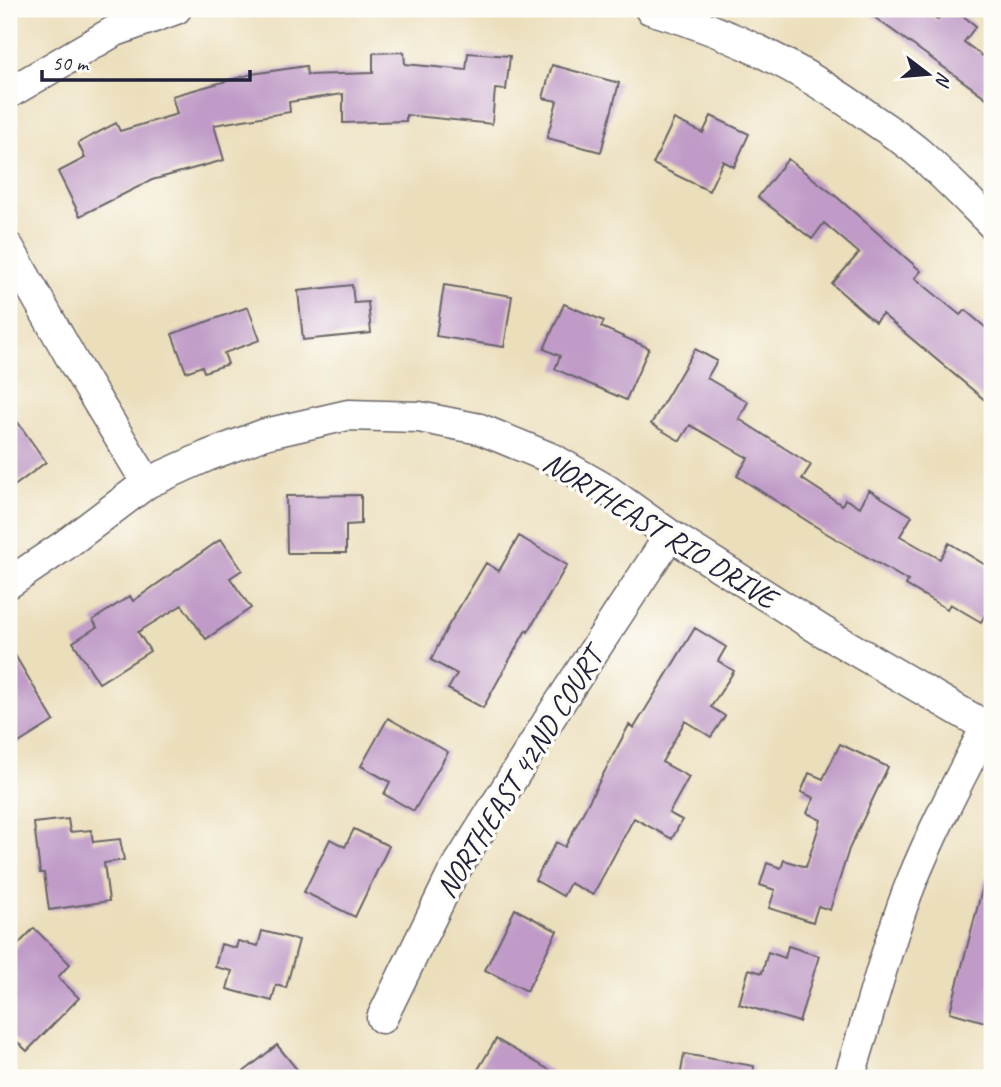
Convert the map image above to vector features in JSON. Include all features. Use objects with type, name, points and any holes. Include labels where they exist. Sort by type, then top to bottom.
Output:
[{"type":"street","points":[[9,93],[113,32],[176,9]]},
{"type":"street","points":[[650,9],[679,17],[762,52],[846,99],[917,151],[992,224]]},
{"type":"street","points":[[9,248],[74,363],[148,483]]},
{"type":"street","name":"NORTHEAST RIO DRIVE","points":[[9,583],[148,483],[207,456],[265,433],[348,415],[419,417],[480,429],[552,459],[607,490],[670,535],[821,631],[989,728]]},
{"type":"street","name":"NORTHEAST 42ND COURT","points":[[382,1018],[452,876],[555,710],[670,535]]},
{"type":"street","points":[[849,1078],[892,934],[911,884],[937,823],[989,728]]},
{"type":"building","points":[[863,9],[921,9],[937,20],[946,9],[954,9],[976,26],[964,42],[992,63],[992,102]]},
{"type":"building","points":[[404,52],[405,64],[466,70],[468,53],[510,56],[506,90],[495,89],[492,124],[406,115],[406,121],[343,123],[343,94],[289,102],[290,112],[214,125],[224,160],[152,180],[80,216],[58,172],[85,158],[78,143],[116,123],[120,131],[177,114],[172,96],[252,74],[306,66],[307,75],[373,73],[373,53]]},
{"type":"building","points":[[552,65],[619,83],[601,152],[547,138],[557,101],[543,98]]},
{"type":"building","points":[[711,116],[749,134],[734,167],[723,161],[709,191],[653,164],[674,119],[703,133]]},
{"type":"building","points":[[788,159],[838,198],[921,271],[915,278],[960,315],[965,310],[992,333],[992,406],[882,314],[875,322],[832,284],[859,253],[824,223],[812,239],[758,197]]},
{"type":"building","points":[[352,285],[354,303],[368,302],[371,333],[303,340],[298,291]]},
{"type":"building","points":[[444,285],[512,296],[504,347],[436,336]]},
{"type":"building","points":[[564,304],[604,321],[601,327],[649,348],[626,400],[555,369],[560,356],[544,349]]},
{"type":"building","points":[[248,307],[260,340],[224,353],[228,364],[204,372],[202,366],[186,372],[172,334]]},
{"type":"building","points":[[695,349],[717,361],[707,378],[748,402],[739,419],[811,465],[802,479],[842,505],[845,499],[860,507],[869,490],[912,516],[900,536],[940,559],[949,543],[992,569],[992,603],[981,622],[950,604],[947,609],[906,585],[908,581],[737,476],[748,458],[690,425],[680,441],[651,424]]},
{"type":"building","points":[[9,410],[46,462],[9,490]]},
{"type":"building","points":[[361,495],[361,524],[346,525],[346,553],[287,553],[286,496]]},
{"type":"building","points":[[519,536],[567,565],[528,632],[526,630],[483,708],[448,689],[457,674],[431,660],[486,563],[499,571]]},
{"type":"building","points":[[221,539],[242,570],[230,578],[251,608],[206,639],[182,605],[138,632],[150,651],[99,683],[73,642],[97,627],[93,620],[130,596],[133,601]]},
{"type":"building","points":[[695,628],[726,647],[718,661],[734,671],[711,707],[725,716],[711,737],[685,721],[662,762],[689,777],[669,813],[682,820],[672,839],[634,818],[593,895],[570,883],[563,896],[535,880],[556,842],[565,847],[629,725],[634,728]]},
{"type":"building","points":[[9,645],[54,721],[9,749]]},
{"type":"building","points":[[388,718],[448,752],[414,811],[384,794],[390,782],[361,766]]},
{"type":"building","points":[[840,744],[888,767],[849,849],[830,910],[818,906],[813,922],[769,908],[775,890],[760,885],[767,863],[781,868],[784,860],[806,867],[821,820],[807,813],[814,798],[801,792],[809,773],[823,779]]},
{"type":"building","points":[[68,819],[70,832],[91,830],[93,842],[120,839],[124,860],[104,863],[109,901],[49,910],[44,873],[40,873],[34,823]]},
{"type":"building","points":[[354,829],[389,846],[355,917],[304,892],[330,839],[345,847]]},
{"type":"building","points":[[985,878],[992,879],[992,1024],[950,1012]]},
{"type":"building","points":[[515,909],[557,931],[527,991],[485,970]]},
{"type":"building","points":[[34,928],[70,964],[58,977],[79,998],[27,1051],[9,1034],[9,954]]},
{"type":"building","points":[[262,931],[299,940],[286,988],[276,985],[272,1001],[227,989],[232,971],[215,967],[221,944],[236,948],[238,941],[258,946]]},
{"type":"building","points":[[788,946],[819,956],[799,1022],[739,1004],[749,969],[762,973],[768,952],[785,958]]},
{"type":"building","points":[[496,1039],[563,1078],[473,1078]]},
{"type":"building","points":[[277,1045],[304,1078],[236,1078]]},
{"type":"building","points":[[684,1054],[754,1066],[753,1078],[680,1078]]}]
